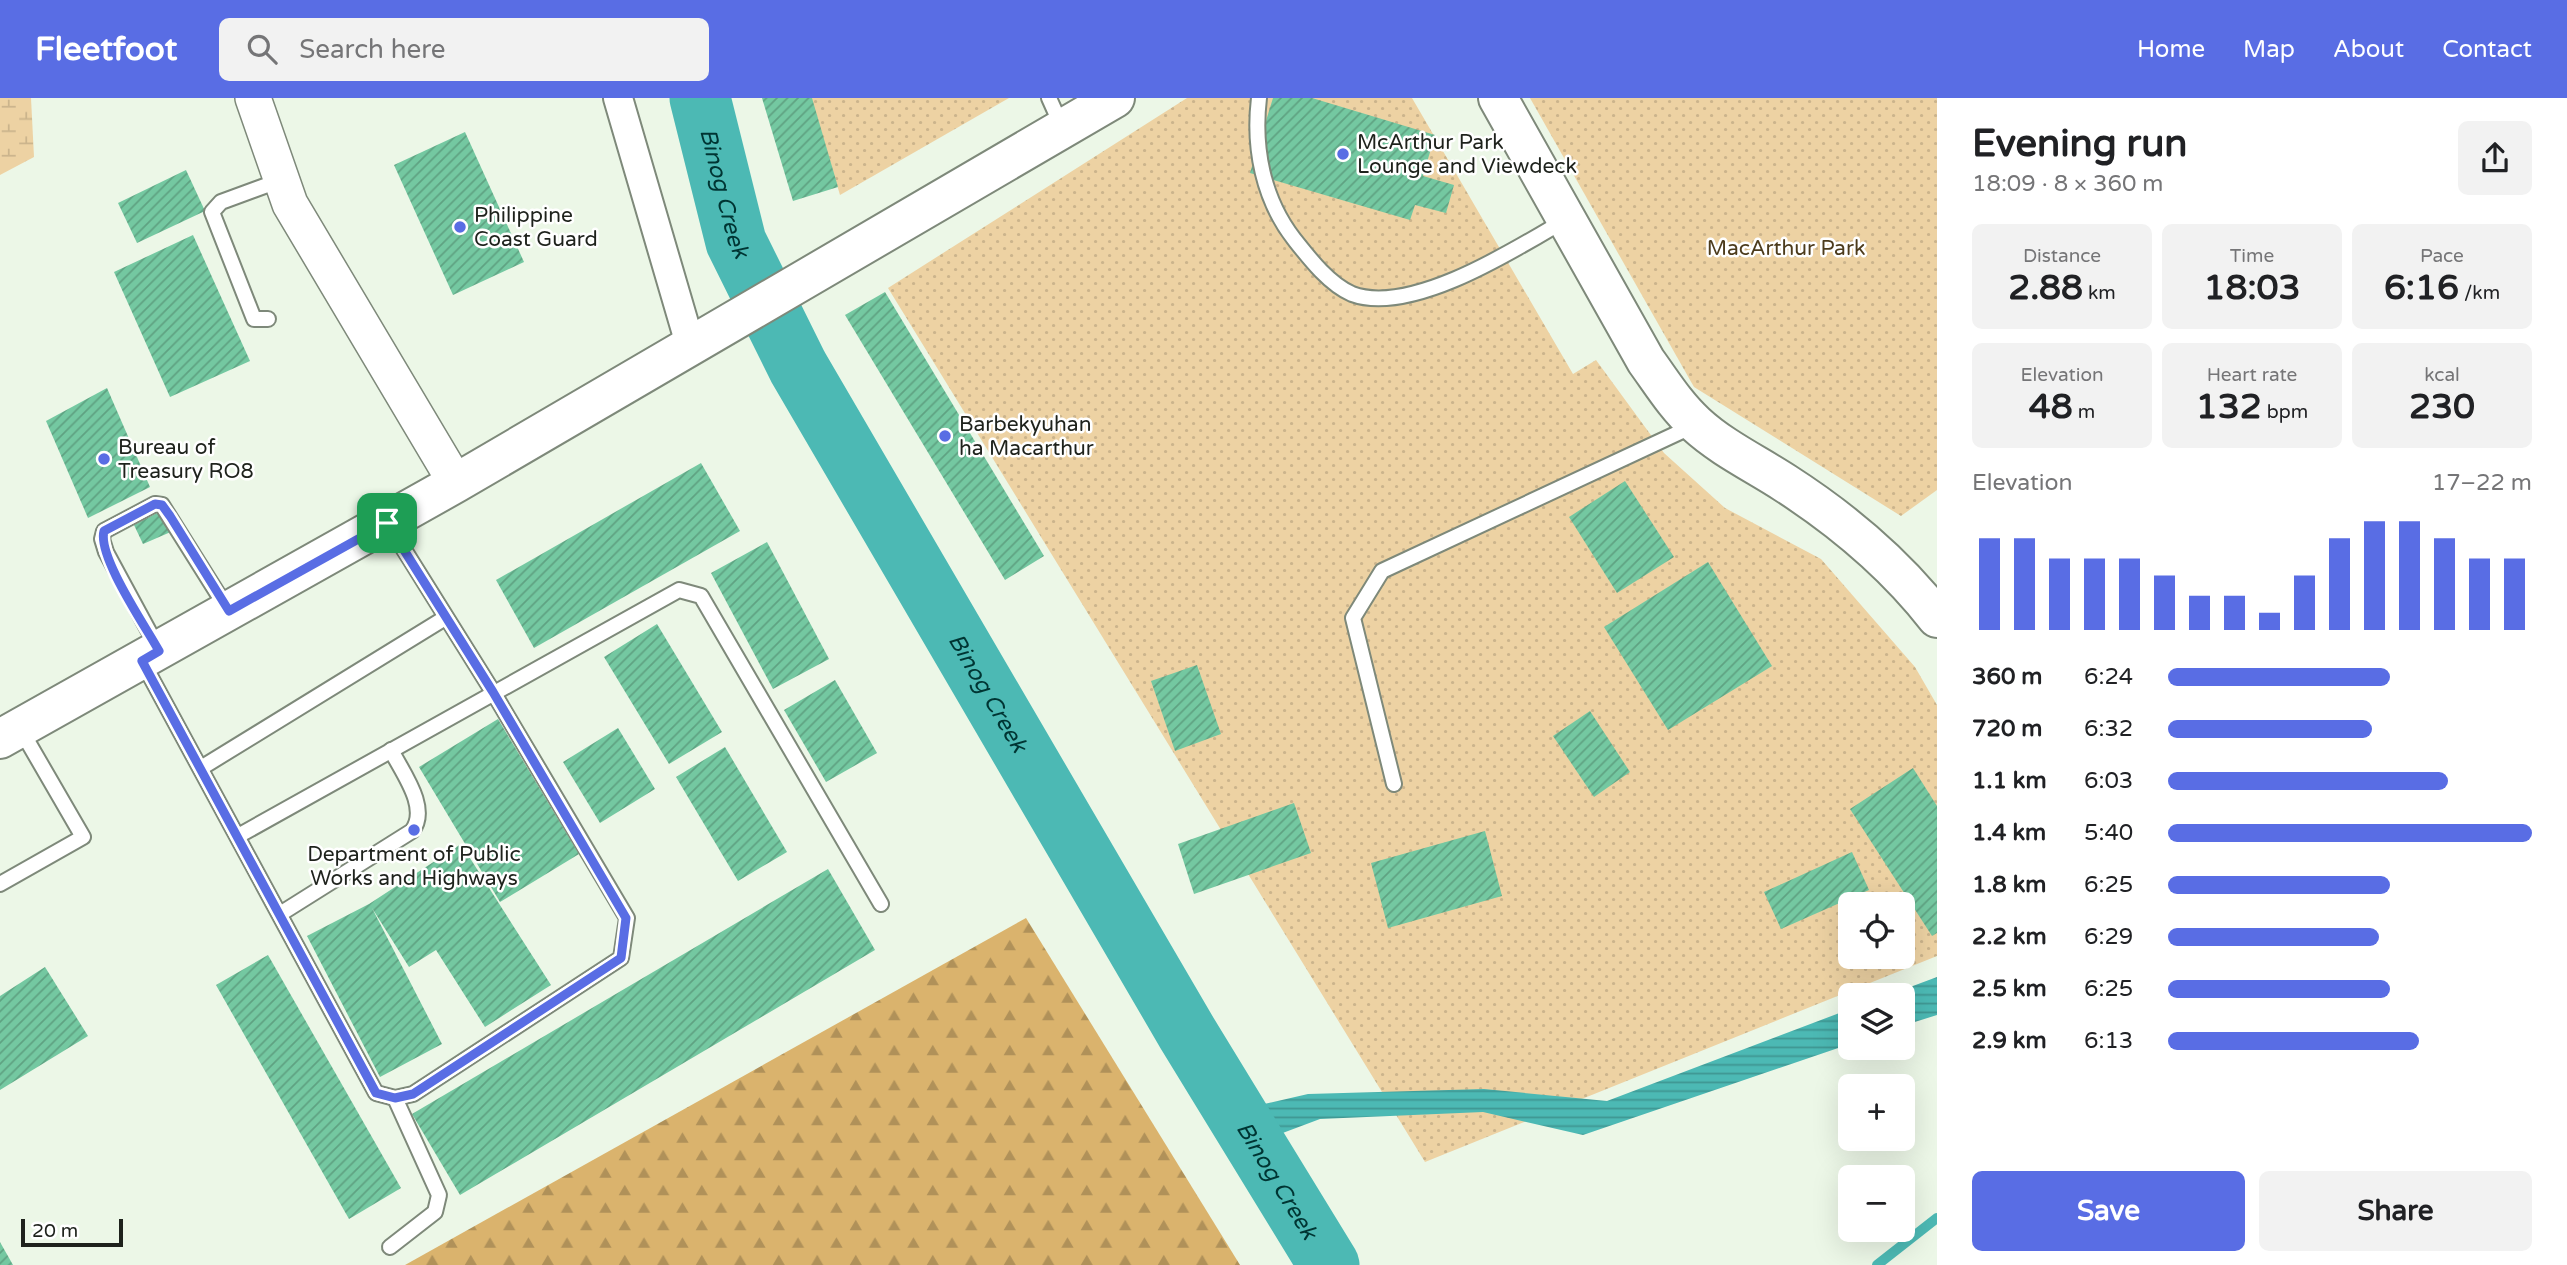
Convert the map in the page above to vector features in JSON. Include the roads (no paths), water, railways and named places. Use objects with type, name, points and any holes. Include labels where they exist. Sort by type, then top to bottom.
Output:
[{"type":"main road","points":[[10,734],[456,484],[799,280],[1056,113],[1115,98]]},
{"type":"main road","points":[[1498,98],[1646,361],[1674,400],[1696,424],[1730,450],[1796,490],[1874,547],[1937,618]]},
{"type":"street","points":[[253,98],[290,204],[456,484]]},
{"type":"street","points":[[618,98],[701,338]]},
{"type":"lane","points":[[1259,98],[1255,129],[1267,192],[1285,227],[1301,247],[1334,281],[1351,293],[1367,297],[1390,297],[1440,284],[1517,248],[1566,219]]},
{"type":"lane","points":[[268,319],[254,319],[212,212],[221,202],[281,180]]},
{"type":"lane","points":[[1394,784],[1353,618],[1382,571],[1696,424]]},
{"type":"lane","points":[[229,611],[162,505],[155,504],[104,531],[102,539],[106,552],[201,768],[376,1093],[395,1098],[413,1094],[621,958],[626,918],[493,692],[387,523]]},
{"type":"lane","points":[[238,836],[679,590],[701,596],[881,904]]},
{"type":"lane","points":[[201,768],[445,618]]},
{"type":"lane","points":[[0,884],[83,837],[10,734]]},
{"type":"lane","points":[[280,914],[412,831],[419,822],[420,811],[391,750]]},
{"type":"lane","points":[[390,1247],[435,1212],[439,1195],[395,1098]]},
{"type":"water","points":[[1937,977],[1937,1015],[1915,1022],[1915,985]]},
{"type":"water","points":[[1838,1014],[1838,1048],[1583,1135],[1483,1112],[1320,1119],[1280,1134],[1264,1104],[1308,1094],[1484,1089],[1607,1101]]},
{"type":"waterway","name":"Binog Creek","points":[[700,98],[736,242],[798,367],[1187,1033],[1329,1265]]},
{"type":"waterway","points":[[1877,1265],[1937,1218]]},
{"type":"place","name":"McArthur Park Lounge and Viewdeck","points":[[1343,154]]},
{"type":"place","name":"Philippine Coast Guard","points":[[460,227]]},
{"type":"place","name":"Barbekyuhan ha Macarthur","points":[[945,436]]},
{"type":"place","name":"Bureau of Treasury RO8","points":[[104,459]]},
{"type":"place","name":"Department of Public Works and Highways","points":[[414,830]]},
{"type":"park label","name":"MacArthur Park","points":[[1786,248]]}]
